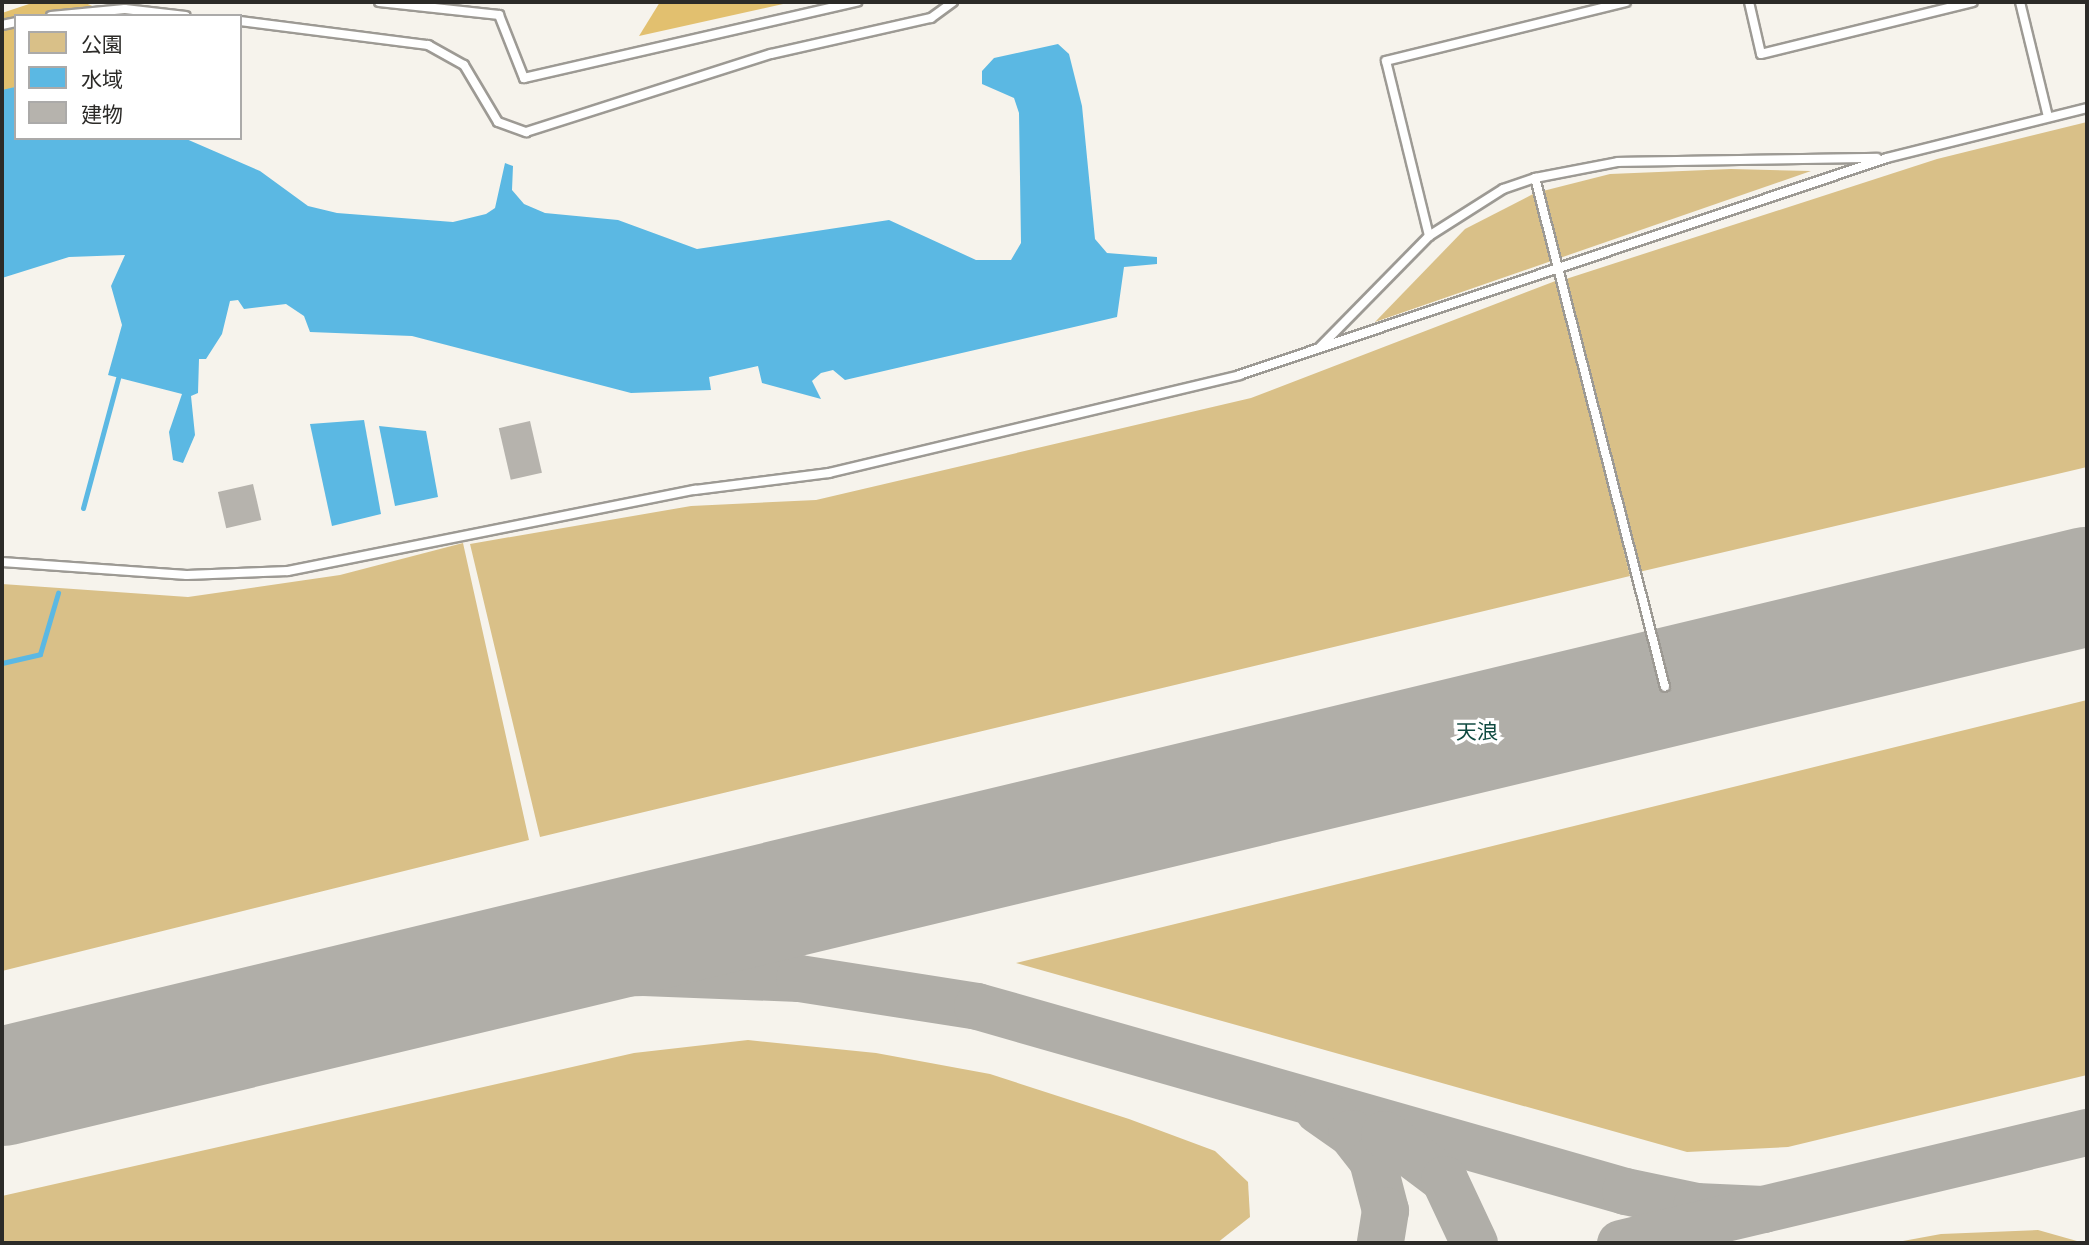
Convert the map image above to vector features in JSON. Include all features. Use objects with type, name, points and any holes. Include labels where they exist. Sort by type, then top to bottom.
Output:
[{"type":"lane","points":[[379,2],[499,15],[524,78],[857,2]]},
{"type":"lane","points":[[242,21],[428,45],[464,65],[498,122],[526,132],[771,54],[931,18],[953,2]]},
{"type":"lane","points":[[1429,236],[1386,61],[1626,2]]},
{"type":"lane","points":[[1749,2],[1761,54],[1973,2]]},
{"type":"lane","points":[[2020,2],[2048,117]]},
{"type":"lane","points":[[72,14],[125,9],[169,14]]},
{"type":"lane","points":[[2,562],[187,575],[288,571],[695,490],[829,473],[1239,375],[1887,158],[2087,107]]},
{"type":"lane","points":[[1318,350],[1429,236],[1503,189],[1535,178],[1618,162],[1887,158]]},
{"type":"lane","points":[[1535,178],[1665,687]]},
{"type":"green space","points":[[2087,122],[2087,467],[1639,572],[1566,279],[1937,159]]},
{"type":"green space","points":[[1731,169],[1811,171],[1375,322],[1465,229],[1535,193],[1610,174]]},
{"type":"green space","points":[[1558,280],[1630,576],[540,837],[470,544],[691,506],[816,500],[1251,398]]},
{"type":"green space","points":[[463,543],[529,840],[2,971],[2,584],[188,597],[340,575]]},
{"type":"green space","points":[[2087,700],[2087,1075],[1788,1147],[1687,1152],[1016,963]]},
{"type":"green space","points":[[748,1040],[876,1053],[990,1074],[1129,1119],[1215,1151],[1248,1182],[1250,1217],[1217,1243],[2,1243],[2,1196],[634,1053]]},
{"type":"green space","points":[[2038,1230],[2084,1243],[1892,1243],[1941,1234]]},
{"type":"shaded area","points":[[35,2],[83,2],[111,14],[14,14],[14,88],[2,91],[2,13]]},
{"type":"shaded area","points":[[660,2],[792,2],[639,36]]},
{"type":"water","points":[[1058,44],[1069,54],[1082,106],[1095,239],[1107,253],[1157,257],[1157,264],[1124,267],[1117,317],[845,380],[833,370],[821,373],[812,381],[821,399],[762,383],[758,366],[709,377],[711,390],[631,393],[412,336],[310,332],[304,316],[286,304],[244,309],[238,300],[230,301],[222,334],[206,359],[199,359],[198,393],[191,396],[195,435],[183,463],[173,460],[169,432],[182,394],[108,375],[122,325],[111,286],[125,255],[69,257],[2,278],[2,90],[14,87],[14,140],[189,140],[260,171],[308,206],[337,213],[453,222],[486,214],[495,208],[505,163],[513,166],[512,190],[524,204],[545,213],[618,220],[697,249],[889,220],[976,260],[1011,260],[1021,243],[1019,113],[1014,98],[982,84],[982,71],[994,58]]},
{"type":"water","points":[[364,420],[381,514],[332,526],[310,424]]},
{"type":"water","points":[[379,426],[426,431],[438,497],[395,506]]},
{"type":"building","points":[[530,421],[542,473],[511,480],[499,428]]},
{"type":"building","points":[[253,484],[261,520],[226,528],[218,492]]},
{"type":"waterway","points":[[83,508],[118,378]]},
{"type":"waterway","points":[[2,663],[40,654],[58,593]]},
{"type":"taxiway","points":[[457,977],[643,972],[799,978],[977,1006],[1625,1191],[1696,1206],[1763,1209]]},
{"type":"taxiway","points":[[1318,1110],[1351,1133],[1372,1160],[1385,1210],[1380,1243]]},
{"type":"taxiway","points":[[1620,1243],[2087,1132]]},
{"type":"taxiway","points":[[1384,1134],[1444,1179],[1474,1243]]},
{"type":"runway","points":[[2,1086],[2087,586]]},
{"type":"district","name":"天浪","points":[[1477,732]]}]
